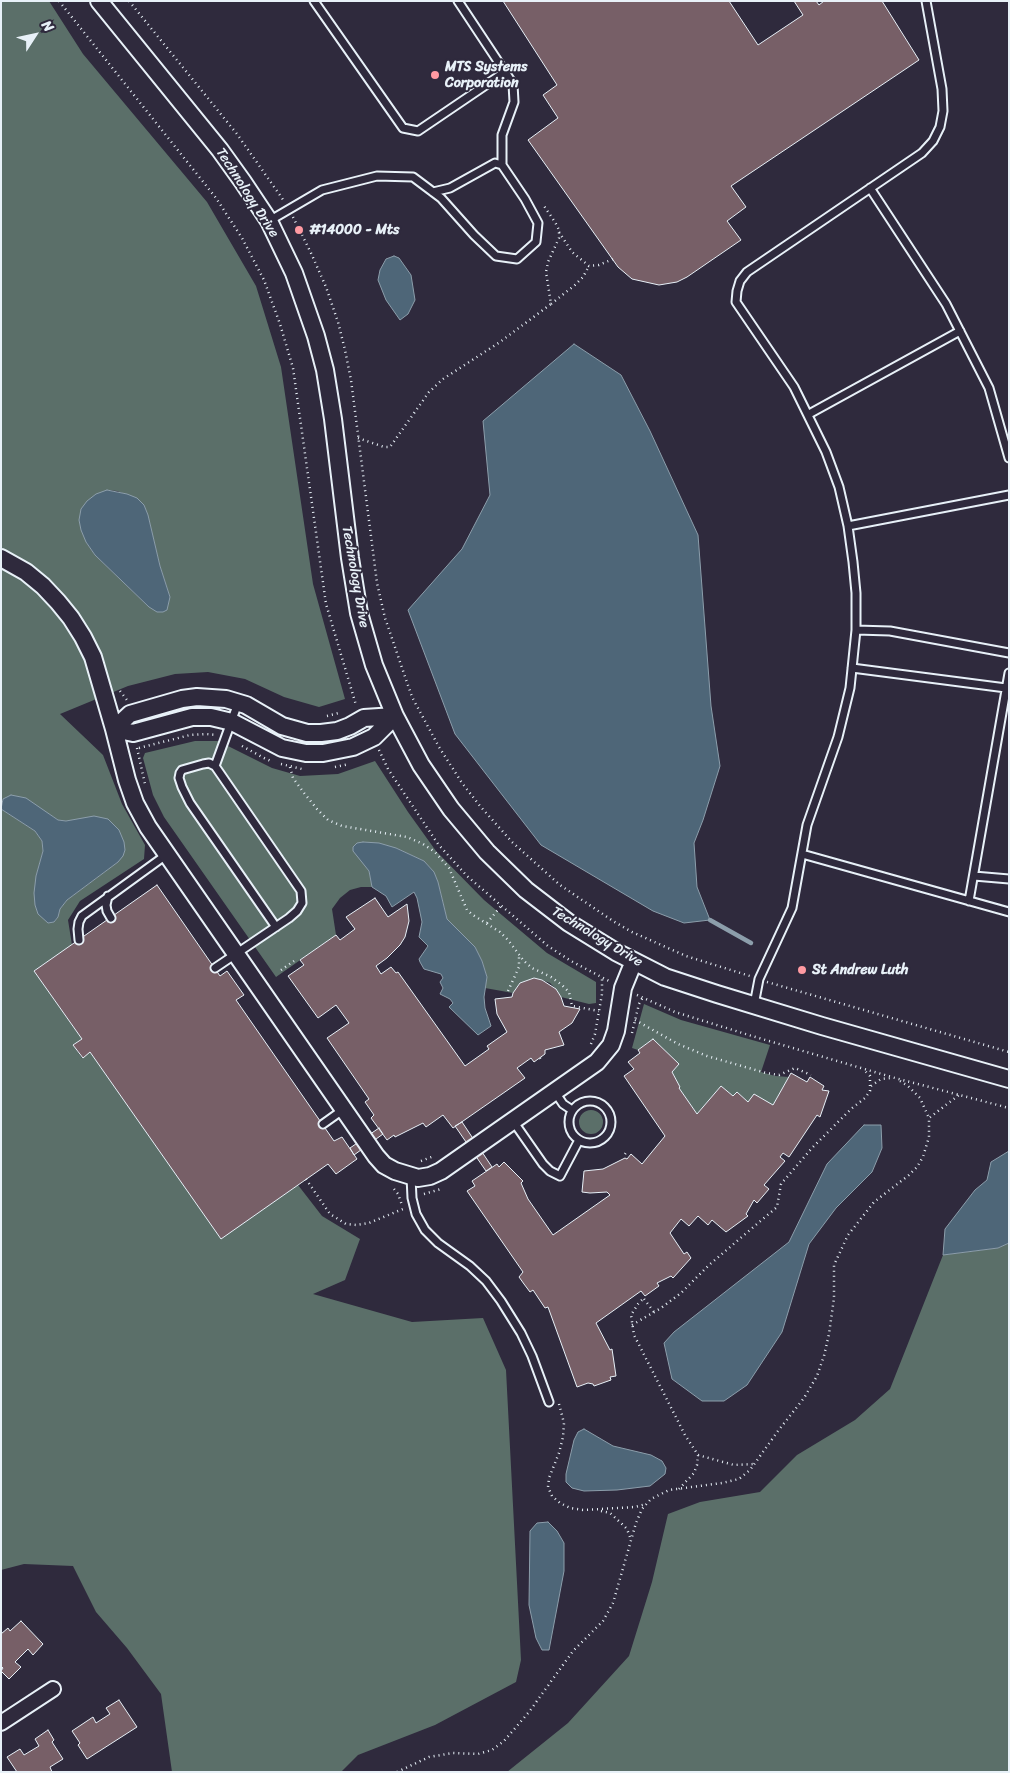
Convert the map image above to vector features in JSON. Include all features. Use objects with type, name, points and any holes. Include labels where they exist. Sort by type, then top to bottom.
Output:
[{"type":"street","name":"Technology Drive","points":[[99,1],[220,150],[248,188],[269,221],[294,273],[314,328],[323,362],[333,419],[350,558],[359,613],[374,666],[394,716],[426,772],[451,809],[487,852],[526,890],[569,923],[665,977],[754,1006],[1009,1079]]},
{"type":"street","points":[[1,558],[26,572],[43,586],[71,618],[83,637],[92,657],[127,780],[135,803],[148,827],[384,1165],[395,1171],[412,1170],[418,1178],[430,1176],[441,1171],[597,1062],[611,1045],[616,1031],[623,988],[634,961]]},
{"type":"street","points":[[114,729],[130,714],[182,699],[211,697],[238,703],[258,711],[282,726],[307,733],[337,730],[350,726],[364,718],[394,716]]},
{"type":"street","points":[[114,729],[133,733],[192,717],[221,718],[282,748],[300,752],[323,753],[353,747],[374,737],[394,716]]},
{"type":"street","points":[[1,1724],[53,1689]]},
{"type":"lane","points":[[314,1],[402,128],[418,131],[505,72]]},
{"type":"lane","points":[[458,1],[513,84],[514,102],[502,135],[502,166]]},
{"type":"lane","points":[[754,1006],[759,979],[792,908],[806,825],[838,737],[850,688],[856,630],[854,562],[839,487],[809,414],[794,388],[736,302],[736,291],[740,281],[748,272],[922,153],[933,141],[940,127],[943,111],[942,89],[926,1]]},
{"type":"lane","points":[[269,221],[322,190],[377,176],[413,177],[441,198],[474,235],[496,256],[517,259],[536,242],[538,223],[517,186],[502,166],[495,163],[450,188],[434,192]]},
{"type":"lane","points":[[870,188],[946,304],[960,331],[989,388],[1009,458]]},
{"type":"lane","points":[[809,414],[960,331]]},
{"type":"lane","points":[[848,526],[1009,495]]},
{"type":"lane","points":[[856,630],[890,631],[1009,653]]},
{"type":"lane","points":[[852,668],[1006,688]]},
{"type":"lane","points":[[970,901],[1009,673]]},
{"type":"lane","points":[[215,766],[238,703]]},
{"type":"lane","points":[[214,968],[276,927],[297,911],[302,903],[301,891],[215,766],[209,763],[182,770],[179,778],[190,803],[276,927]]},
{"type":"lane","points":[[802,854],[1009,912]]},
{"type":"lane","points":[[79,940],[78,929],[82,916],[167,855]]},
{"type":"lane","points":[[974,876],[1009,879]]},
{"type":"lane","points":[[108,896],[106,905],[111,918]]},
{"type":"lane","points":[[554,1092],[563,1104],[572,1110]]},
{"type":"lane","points":[[588,1101],[602,1104],[611,1116],[610,1130],[602,1140],[589,1144],[579,1140],[569,1127],[568,1120],[572,1110],[581,1103],[588,1101]]},
{"type":"lane","points":[[323,1124],[344,1109]]},
{"type":"lane","points":[[513,1121],[543,1164],[550,1171],[560,1176],[579,1140]]},
{"type":"lane","points":[[412,1170],[412,1198],[416,1214],[425,1230],[438,1243],[470,1266],[486,1281],[521,1333],[532,1356],[549,1402]]},
{"type":"path","points":[[59,1],[216,198],[242,238],[264,280],[293,368],[326,604],[356,705],[359,708]]},
{"type":"path","points":[[129,1],[237,134],[289,209],[312,253],[338,322],[351,380],[378,583],[385,618],[412,697],[439,747],[462,783],[480,806],[512,842],[560,885],[632,932],[686,956],[1009,1052]]},
{"type":"path","points":[[544,206],[572,252],[590,266],[599,265],[613,259]]},
{"type":"path","points":[[551,304],[546,272],[548,262],[559,238],[559,230]]},
{"type":"path","points":[[358,438],[384,447],[390,447],[429,392],[443,379],[500,342],[551,304],[575,285],[590,266]]},
{"type":"path","points":[[135,742],[146,785]]},
{"type":"path","points":[[290,768],[293,778],[328,820],[342,826],[407,837],[423,844],[442,858],[449,868],[467,910],[488,923],[508,940],[532,968],[551,977],[562,985],[569,992],[572,1006],[599,1011]]},
{"type":"path","points":[[442,858],[447,854]]},
{"type":"path","points":[[488,923],[501,906]]},
{"type":"path","points":[[508,991],[519,967],[519,955]]},
{"type":"path","points":[[281,970],[294,961]]},
{"type":"path","points":[[587,1049],[592,1043],[599,1011],[602,977]]},
{"type":"path","points":[[635,1020],[678,1044],[707,1056],[766,1073],[779,1075],[795,1068],[811,1075]]},
{"type":"path","points":[[540,1058],[543,1062]]},
{"type":"path","points":[[632,1325],[681,1293],[777,1207],[781,1184],[812,1148],[870,1091],[870,1076],[863,1068]]},
{"type":"path","points":[[397,1772],[429,1757],[453,1753],[478,1754],[492,1750],[504,1741],[529,1712],[573,1650],[603,1621],[613,1603],[642,1509],[651,1499],[669,1490],[722,1484],[739,1479],[755,1464],[804,1398],[817,1376],[824,1356],[834,1298],[834,1265],[848,1235],[874,1202],[909,1175],[923,1158],[929,1137],[929,1118],[920,1098],[914,1092],[895,1078],[886,1078],[871,1086]]},
{"type":"path","points":[[929,1118],[958,1095]]},
{"type":"path","points":[[625,1154],[628,1150]]},
{"type":"path","points":[[412,1170],[423,1161],[435,1156]]},
{"type":"path","points":[[306,1180],[330,1214],[346,1224],[369,1223],[404,1209],[394,1189]]},
{"type":"path","points":[[720,1247],[725,1252]]},
{"type":"path","points":[[654,1312],[643,1300],[633,1310],[632,1325],[634,1335],[646,1361],[685,1435],[698,1455],[694,1473],[679,1489]]},
{"type":"path","points":[[549,1402],[558,1401],[564,1423],[560,1453],[549,1478],[548,1487],[552,1496],[570,1508],[583,1510],[635,1507],[647,1504]]},
{"type":"path","points":[[698,1455],[734,1465],[755,1464]]},
{"type":"path","points":[[597,1510],[610,1513],[627,1529],[631,1541]]},
{"type":"green space","points":[[1,1],[49,1],[83,54],[207,202],[256,286],[281,367],[313,584],[345,699],[319,707],[284,697],[245,679],[208,672],[175,674],[128,686],[60,714],[103,755],[122,804],[145,845],[144,859],[80,901],[68,920],[72,945],[34,971],[82,1039],[73,1045],[82,1058],[90,1052],[221,1238],[298,1185],[322,1216],[360,1239],[345,1280],[313,1294],[412,1322],[483,1318],[506,1370],[521,1660],[516,1682],[435,1725],[358,1755],[341,1772],[172,1772],[161,1694],[127,1648],[96,1612],[73,1566],[24,1564],[1,1570],[1,809],[35,831],[42,841],[43,851],[36,876],[48,923],[54,922],[67,900],[118,862],[119,830],[108,819],[58,820],[49,814],[3,799],[1,803]],"holes":[[[107,490],[117,491],[137,499],[144,505],[148,516],[160,566],[170,597],[149,607],[95,555],[86,542]]]},
{"type":"green space","points":[[195,741],[218,741],[272,768],[300,776],[338,774],[375,761],[436,851],[484,900],[547,953],[596,982],[596,1003],[589,1004],[561,997],[550,983],[534,978],[520,983],[513,993],[485,988],[487,977],[482,961],[475,947],[447,919],[434,872],[424,861],[396,848],[364,864],[369,871],[372,887],[350,890],[340,898],[332,909],[336,935],[276,977],[164,817],[153,795],[143,758],[145,753]]},
{"type":"green space","points":[[644,1004],[681,1020],[770,1045],[761,1072],[789,1077],[773,1105],[748,1102],[737,1092],[733,1096],[721,1086],[697,1114],[679,1088],[672,1072],[679,1064],[653,1039],[638,1050],[632,1048]]},
{"type":"green space","points":[[591,1110],[599,1114],[603,1122],[599,1130],[591,1134],[583,1130],[579,1122],[583,1114]]},
{"type":"green space","points":[[1009,1243],[1009,1772],[507,1772],[568,1723],[629,1656],[652,1582],[668,1514],[700,1502],[760,1492],[797,1455],[855,1420],[890,1389],[943,1255],[998,1248]]},
{"type":"water","points":[[394,256],[399,258],[411,275],[415,300],[408,314],[400,320],[386,300],[378,280],[380,270],[386,259]]},
{"type":"water","points":[[574,344],[621,375],[650,431],[698,535],[711,706],[720,766],[694,843],[697,887],[710,920],[684,923],[653,911],[541,845],[455,734],[408,610],[462,549],[490,495],[483,421]]},
{"type":"water","points":[[107,490],[137,498],[144,505],[170,597],[167,610],[163,612],[157,612],[149,607],[95,555],[86,542],[79,520],[81,509],[96,494]]},
{"type":"water","points":[[11,795],[26,798],[58,820],[66,821],[94,816],[108,819],[119,830],[124,842],[125,850],[118,862],[67,900],[54,922],[48,923],[38,914],[35,905],[34,893],[36,876],[43,851],[42,841],[35,831],[1,809],[3,799]]},
{"type":"water","points":[[357,843],[379,843],[396,848],[424,861],[434,872],[447,919],[475,947],[487,977],[484,997],[485,1008],[491,1026],[478,1035],[449,1007],[453,1003],[450,999],[440,994],[443,988],[440,982],[443,978],[441,974],[424,969],[420,962],[419,959],[428,946],[419,937],[422,922],[414,892],[392,907],[386,896],[372,887],[369,871],[353,851],[353,847]]},
{"type":"water","points":[[864,1125],[881,1125],[882,1148],[872,1172],[836,1208],[809,1244],[782,1332],[747,1385],[724,1401],[702,1401],[672,1379],[664,1343],[674,1332],[789,1242],[827,1164]]},
{"type":"water","points":[[1009,1151],[1009,1243],[998,1248],[943,1255],[945,1229],[975,1190],[987,1180],[991,1162]]},
{"type":"water","points":[[584,1429],[613,1446],[651,1455],[662,1461],[666,1468],[665,1474],[650,1486],[584,1491],[572,1488],[566,1482],[566,1474],[574,1440],[578,1432]]},
{"type":"water","points":[[548,1522],[557,1531],[564,1543],[564,1571],[549,1650],[542,1650],[536,1638],[529,1605],[530,1531],[537,1523]]},
{"type":"building","name":"MTS Systems Corporation","points":[[503,1],[729,1],[758,45],[803,15],[794,1],[816,1],[819,5],[824,1],[882,1],[919,60],[731,186],[746,207],[727,221],[741,240],[687,277],[677,282],[659,285],[632,279],[618,267],[528,140],[558,118],[543,95],[557,85]]},
{"type":"building","points":[[157,885],[220,976],[227,971],[244,995],[236,1000],[334,1141],[342,1137],[357,1159],[336,1174],[328,1164],[221,1239],[90,1052],[83,1058],[73,1045],[82,1039],[34,971]]},
{"type":"building","points":[[375,898],[388,917],[407,904],[409,921],[405,937],[400,945],[376,966],[381,974],[391,967],[396,973],[398,972],[465,1066],[489,1049],[487,1046],[507,1032],[497,1014],[495,999],[512,997],[520,983],[534,978],[542,980],[556,989],[564,1006],[580,1009],[572,1023],[559,1032],[564,1045],[545,1050],[545,1054],[534,1062],[531,1058],[517,1068],[525,1078],[453,1128],[443,1115],[426,1127],[423,1123],[395,1137],[394,1135],[387,1140],[371,1118],[374,1115],[365,1102],[369,1099],[327,1038],[349,1023],[336,1005],[318,1018],[288,976],[304,965],[300,960],[336,935],[340,940],[355,929],[346,917]]},
{"type":"building","points":[[653,1039],[679,1064],[672,1072],[679,1088],[697,1114],[721,1086],[733,1096],[737,1092],[748,1102],[754,1094],[773,1105],[791,1073],[807,1082],[810,1077],[824,1086],[822,1090],[829,1091],[820,1117],[817,1115],[789,1157],[783,1153],[780,1157],[785,1161],[764,1185],[769,1189],[757,1203],[754,1200],[746,1214],[748,1216],[726,1232],[712,1220],[708,1225],[698,1216],[689,1226],[681,1219],[670,1233],[684,1254],[687,1252],[691,1258],[673,1278],[671,1276],[657,1283],[659,1286],[645,1296],[641,1291],[596,1323],[610,1350],[612,1349],[616,1376],[610,1377],[611,1380],[594,1386],[588,1383],[577,1387],[548,1307],[545,1308],[533,1290],[530,1292],[519,1277],[523,1272],[467,1191],[475,1186],[472,1181],[497,1164],[499,1167],[504,1162],[523,1181],[521,1183],[528,1199],[553,1235],[610,1195],[607,1192],[582,1192],[584,1171],[603,1169],[625,1158],[627,1159],[631,1154],[642,1164],[665,1136],[624,1076],[634,1069],[628,1062],[640,1053],[638,1050]]},
{"type":"building","points":[[462,1122],[492,1167],[486,1171],[455,1126]]},
{"type":"building","points":[[379,1128],[383,1134],[354,1155],[350,1148]]},
{"type":"building","points":[[21,1621],[43,1644],[33,1655],[28,1649],[15,1662],[21,1667],[9,1679],[1,1671],[3,1668],[1,1666],[1,1634],[8,1628],[10,1631]]},
{"type":"building","points":[[119,1700],[137,1727],[87,1759],[72,1731],[93,1717],[96,1723],[110,1714],[106,1708]]},
{"type":"building","points":[[48,1730],[54,1740],[52,1742],[63,1759],[50,1767],[52,1772],[17,1772],[7,1757],[20,1749],[24,1755],[39,1746],[35,1739]]},
{"type":"waterway","points":[[710,920],[751,943]]},
{"type":"place","name":"MTS Systems Corporation","points":[[435,75]]},
{"type":"place","name":"#14000 - Mts","points":[[299,230]]},
{"type":"place","name":"St Andrew Luth","points":[[802,970]]}]
